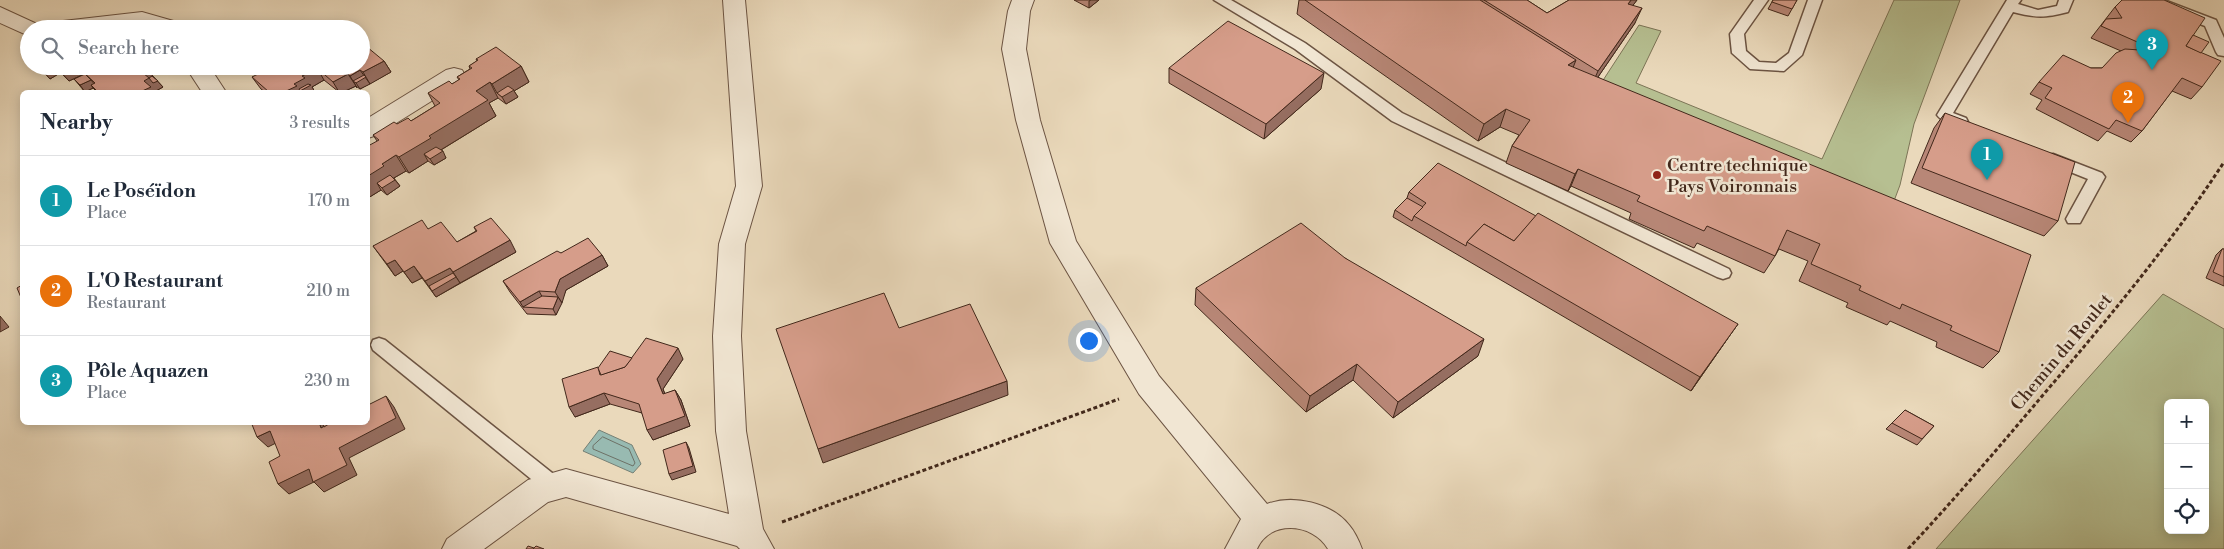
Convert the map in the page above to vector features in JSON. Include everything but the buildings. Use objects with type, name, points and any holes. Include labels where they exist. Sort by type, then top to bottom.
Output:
[{"type":"street","points":[[458,549],[539,490],[566,483],[753,542],[731,431],[727,336],[732,244],[748,186],[734,0]]},
{"type":"street","points":[[1023,0],[1019,11],[1014,49],[1028,120],[1063,243],[1149,385],[1261,520]]},
{"type":"street","points":[[0,14],[20,24]]},
{"type":"street","points":[[203,75],[213,90]]},
{"type":"street","points":[[370,128],[454,76]]},
{"type":"street","points":[[1241,549],[1249,532],[1261,520],[1276,514],[1291,512],[1308,515],[1323,522],[1336,533],[1346,549]]},
{"type":"lane","points":[[1222,0],[1300,46],[1397,118],[1723,273]]},
{"type":"lane","points":[[1762,0],[1737,34],[1739,53],[1755,66],[1779,68],[1795,55],[1815,0]]},
{"type":"lane","points":[[1971,126],[1944,115],[2012,4],[2038,14],[2063,8],[2066,0]]},
{"type":"lane","points":[[2152,0],[2211,23],[2223,52]]},
{"type":"lane","points":[[2043,155],[2097,177],[2074,219]]},
{"type":"lane","points":[[379,346],[554,486]]},
{"type":"path","name":"Chemin du Roulet","points":[[1908,549],[1949,506],[2111,316],[2202,197],[2224,162]]},
{"type":"path","points":[[753,542],[1127,396]]},
{"type":"green space","points":[[1894,0],[1960,0],[1914,124],[1900,185],[1891,209],[1598,88],[1639,25],[1661,31],[1636,83],[1822,159]]},
{"type":"green space","points":[[2163,294],[2224,329],[2224,549],[1936,549]]},
{"type":"water","points":[[599,430],[632,445],[641,464],[633,473],[583,451]]},
{"type":"place","name":"Pôle Aquazen","points":[[2152,70]]},
{"type":"place","name":"L'O Restaurant","points":[[2128,123]]},
{"type":"place","name":"Centre technique Pays Voironnais","points":[[1657,175]]},
{"type":"place","name":"Le Poséïdon","points":[[1987,180]]}]
